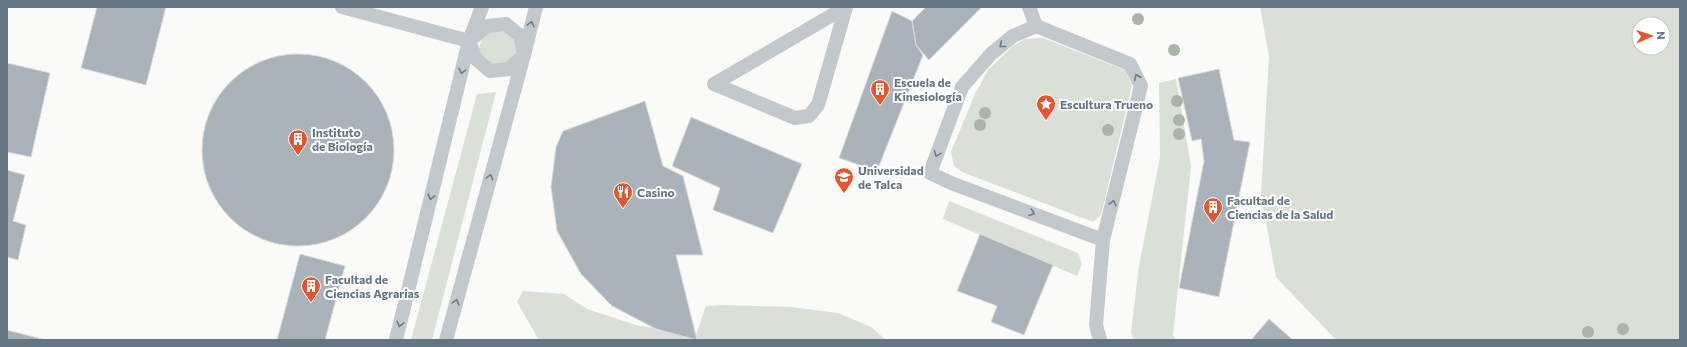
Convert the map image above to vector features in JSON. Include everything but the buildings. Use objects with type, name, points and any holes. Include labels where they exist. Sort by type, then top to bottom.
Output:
[{"type":"lane","points":[[342,7],[469,41]]},
{"type":"lane","points":[[396,340],[469,41],[482,7]]},
{"type":"lane","points":[[446,340],[536,7]]},
{"type":"lane","points":[[846,7],[818,105],[809,116],[795,118],[714,84],[846,7]]},
{"type":"lane","points":[[1029,7],[1036,26]]},
{"type":"lane","points":[[469,41],[487,26],[506,24],[520,36],[524,55]]},
{"type":"lane","points":[[1100,340],[1096,325],[1103,240],[1141,86],[1130,64],[1036,26],[1013,36],[991,54],[962,88],[930,173],[951,183],[1103,240]]},
{"type":"lane","points":[[469,41],[476,59],[490,71],[509,70],[524,55]]},
{"type":"shaded area","points":[[1260,7],[1680,7],[1680,340],[1336,340],[1276,277],[1261,195],[1269,56]]},
{"type":"shaded area","points":[[494,29],[511,33],[518,50],[513,61],[495,67],[484,60],[479,48],[483,36]]},
{"type":"shaded area","points":[[1043,38],[1125,70],[1132,86],[1101,215],[1093,222],[962,172],[954,166],[951,152],[975,94],[988,70],[1013,46],[1025,39]]},
{"type":"shaded area","points":[[1176,79],[1191,166],[1173,335],[1175,340],[1134,340],[1131,333],[1139,266],[1160,157],[1159,83]]},
{"type":"shaded area","points":[[496,92],[432,340],[411,340],[477,94]]},
{"type":"shaded area","points":[[949,201],[1078,253],[1082,264],[1077,276],[943,219]]},
{"type":"shaded area","points":[[523,291],[564,294],[587,309],[636,325],[696,335],[706,306],[724,305],[791,307],[838,313],[871,327],[886,340],[539,340],[517,302]]},
{"type":"place","name":"Escuela de Kinesiología","points":[[880,106]]},
{"type":"place","name":"Escultura Trueno","points":[[1046,121]]},
{"type":"place","name":"Instituto de Biología","points":[[298,156]]},
{"type":"place","name":"Universidad de Talca","points":[[844,194]]},
{"type":"place","name":"Casino","points":[[623,209]]},
{"type":"place","name":"Facultad de Ciencias de la Salud","points":[[1213,224]]},
{"type":"place","name":"Facultad de Ciencias Agrarias","points":[[311,303]]}]
